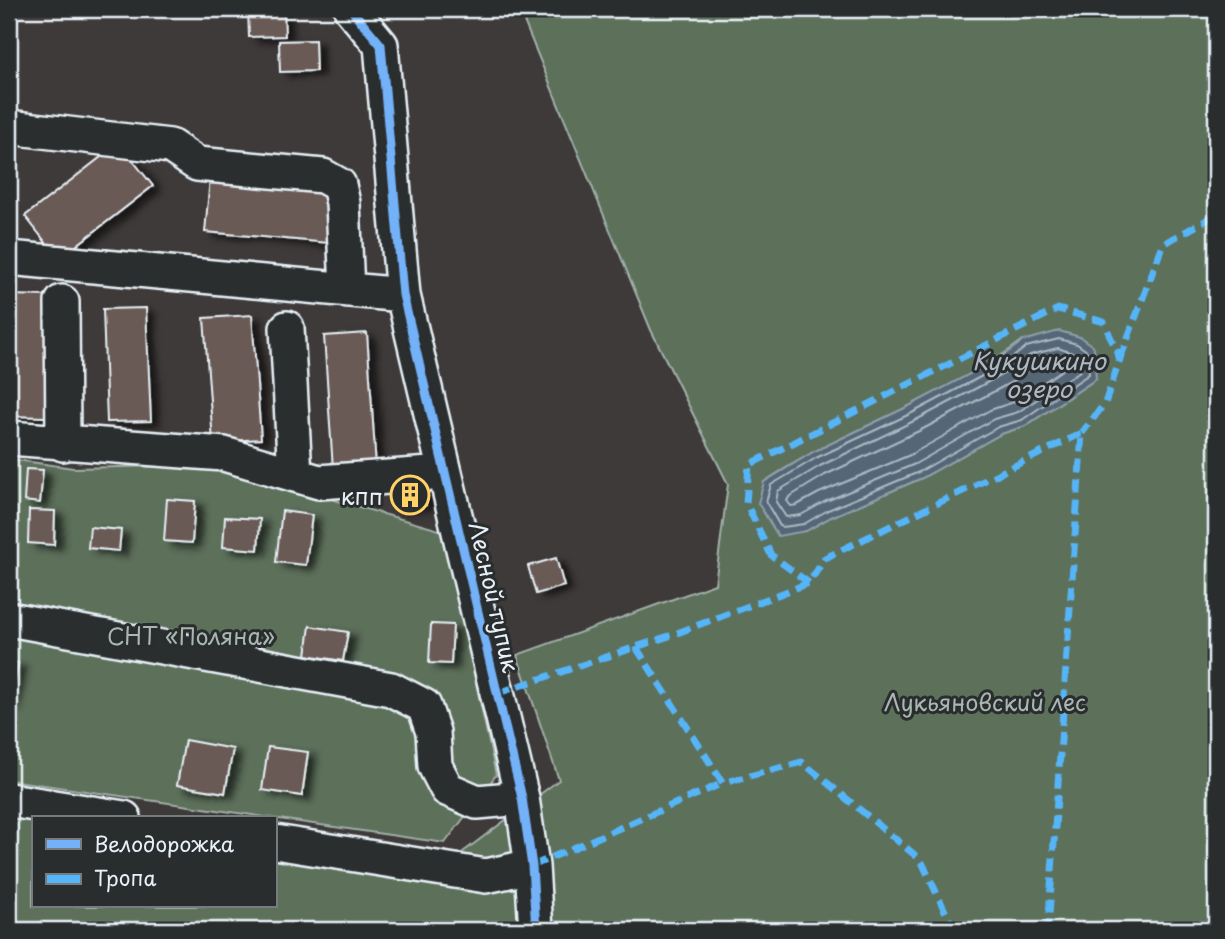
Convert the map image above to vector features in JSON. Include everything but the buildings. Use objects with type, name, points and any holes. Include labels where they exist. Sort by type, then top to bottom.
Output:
[{"type":"street","name":"Лесной тупик","points":[[351,9],[381,45],[401,286],[522,798],[532,866],[536,930]]},
{"type":"street","points":[[9,127],[170,146],[197,164],[323,176],[340,185],[347,290]]},
{"type":"street","points":[[9,258],[347,290],[401,286]]},
{"type":"street","points":[[62,302],[63,444]]},
{"type":"street","points":[[287,328],[295,475]]},
{"type":"street","points":[[9,438],[224,454],[319,482],[445,473]]},
{"type":"street","points":[[9,619],[391,689],[425,706],[433,732],[435,765],[447,789],[477,802],[522,798]]},
{"type":"street","points":[[9,800],[111,816]]},
{"type":"street","points":[[276,842],[486,876],[532,866]]},
{"type":"green space","name":"Лукьяновский лес","points":[[519,9],[1216,9],[1216,930],[9,930],[9,816],[32,819],[32,908],[276,908],[276,851],[435,873],[559,780],[517,655],[715,584],[728,484],[651,330]],"holes":[[[1023,340],[1096,379],[1025,426],[1001,434],[922,478],[831,517],[806,531],[764,482],[828,445],[961,380]]]},
{"type":"green space","name":"СНТ «Поляна»","points":[[9,459],[73,468],[212,465],[443,531],[496,775],[445,843],[276,819],[276,816],[258,816],[9,780]]},
{"type":"water","name":"Кукушкино озеро","points":[[1059,331],[1080,337],[1094,347],[1096,379],[1025,426],[1001,434],[922,478],[831,517],[806,531],[778,536],[758,503],[764,482],[813,452],[1000,358],[1023,341]]},
{"type":"marked path","points":[[1120,359],[1163,244],[1216,215]]},
{"type":"marked path","points":[[809,583],[771,555],[746,503],[749,465],[1058,309],[1104,322],[1120,359],[1105,403],[1082,433]]},
{"type":"marked path","points":[[498,693],[672,635],[809,583],[825,558],[1082,433],[1048,930]]},
{"type":"marked path","points":[[636,647],[723,783],[802,762],[921,860],[954,930]]},
{"type":"marked path","points":[[532,866],[723,783]]},
{"type":"cycle path","points":[[351,9],[381,45],[403,295],[522,798],[532,866],[536,930]]},
{"type":"place","name":"кпп","points":[[410,495]]}]
